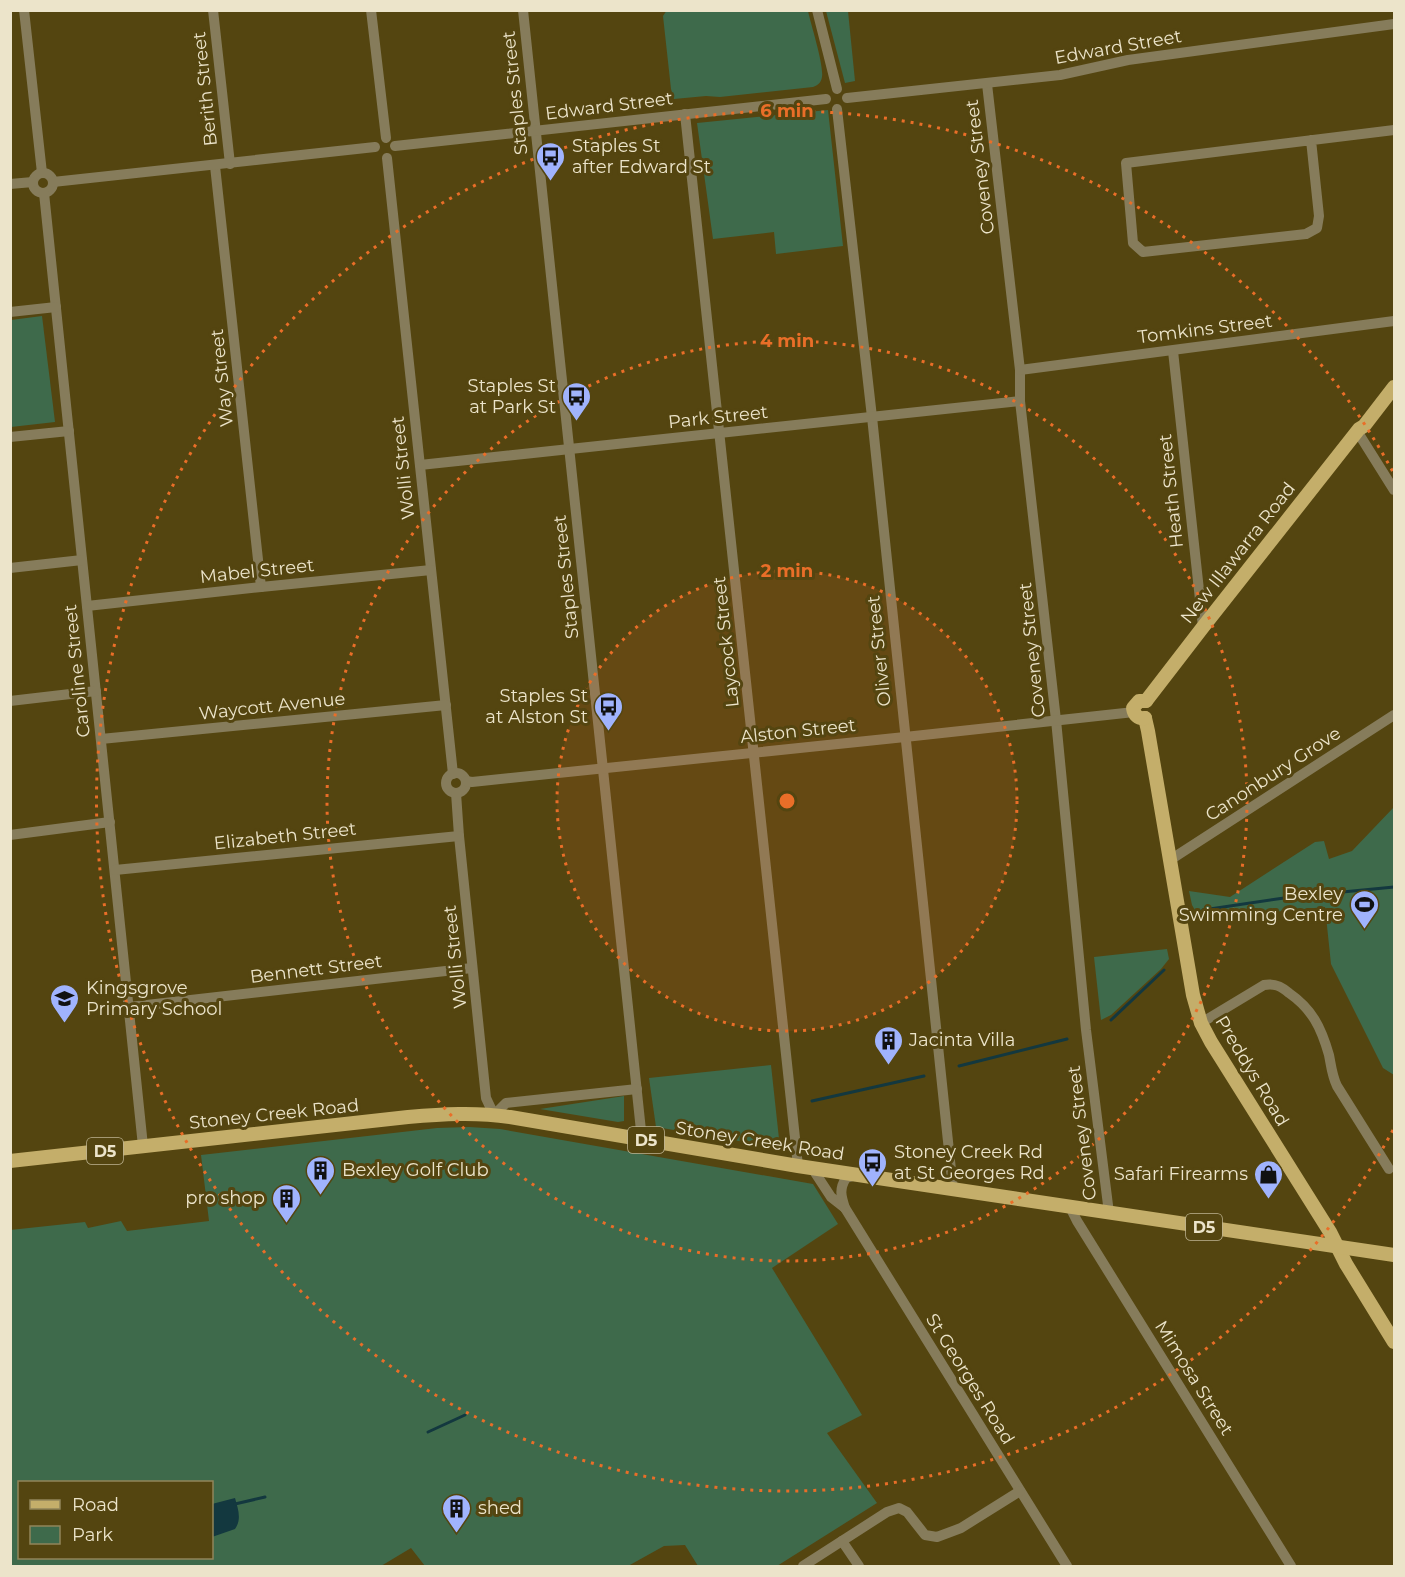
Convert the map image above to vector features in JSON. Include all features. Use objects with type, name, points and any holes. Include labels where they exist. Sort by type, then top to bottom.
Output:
[{"type":"main road","name":"New Illawarra Road","points":[[1358,430],[1360,424],[1395,378]]},
{"type":"main road","name":"New Illawarra Road","points":[[1146,701],[1358,430],[1364,426],[1395,387]]},
{"type":"main road","name":"Preddys Road","points":[[1139,715],[1148,716],[1151,709],[1146,701]]},
{"type":"main road","name":"Preddys Road","points":[[1139,715],[1149,731],[1193,995],[1201,1023],[1395,1342]]},
{"type":"main road","name":"Stoney Creek Road","points":[[10,1161],[431,1115],[474,1113],[856,1175],[1395,1255]]},
{"type":"street","points":[[24,10],[42,173]]},
{"type":"street","name":"Berith Street","points":[[213,10],[230,164]]},
{"type":"street","points":[[371,10],[386,138]]},
{"type":"street","name":"Staples Street","points":[[523,10],[642,1140]]},
{"type":"street","points":[[817,10],[837,89]]},
{"type":"street","name":"Edward Street","points":[[846,98],[1060,75],[1128,60],[1395,24]]},
{"type":"street","name":"Coveney Street","points":[[987,84],[1020,369],[1020,401],[1056,720],[1086,1030],[1108,1213]]},
{"type":"street","points":[[837,89],[843,91],[846,98],[844,105],[837,109],[831,107],[826,99],[831,90],[837,89]]},
{"type":"street","name":"Edward Street","points":[[395,146],[826,99]]},
{"type":"street","name":"Oliver Street","points":[[837,109],[872,417],[952,1189]]},
{"type":"street","name":"Laycock Street","points":[[685,114],[754,752],[805,1167]]},
{"type":"street","points":[[1311,140],[1319,216],[1317,228],[1306,234],[1143,252],[1133,243],[1126,163],[1311,140],[1395,130]]},
{"type":"street","points":[[53,182],[375,147],[380,140],[386,138],[395,146],[393,155],[387,158],[379,156],[375,147]]},
{"type":"street","name":"Wolli Street","points":[[387,158],[453,774]]},
{"type":"street","name":"Way Street","points":[[215,166],[261,587]]},
{"type":"street","points":[[42,173],[51,176],[53,182],[51,189],[44,193],[36,190],[33,182],[36,176],[42,173]]},
{"type":"street","points":[[10,183],[33,182]]},
{"type":"street","name":"Caroline Street","points":[[44,193],[143,1146]]},
{"type":"street","points":[[10,312],[56,307]]},
{"type":"street","name":"Tomkins Street","points":[[1020,369],[1395,321]]},
{"type":"street","name":"Heath Street","points":[[1173,351],[1203,627]]},
{"type":"street","name":"Park Street","points":[[420,465],[1020,401]]},
{"type":"street","points":[[1358,430],[1395,490]]},
{"type":"street","points":[[10,437],[69,431]]},
{"type":"street","points":[[10,568],[82,560]]},
{"type":"street","name":"Mabel Street","points":[[87,606],[431,570]]},
{"type":"street","points":[[10,701],[96,691]]},
{"type":"street","name":"Waycott Avenue","points":[[101,739],[446,705]]},
{"type":"street","name":"Alston Street","points":[[466,781],[603,769],[1056,720],[1139,715]]},
{"type":"street","name":"Canonbury Grove","points":[[1170,860],[1395,715]]},
{"type":"street","points":[[453,774],[460,774],[465,778],[464,790],[456,793],[449,790],[446,785],[448,778],[453,774]]},
{"type":"street","name":"Wolli Street","points":[[456,793],[486,1098],[494,1115]]},
{"type":"street","points":[[10,835],[110,822]]},
{"type":"street","name":"Elizabeth Street","points":[[115,870],[459,836]]},
{"type":"street","name":"Bennett Street","points":[[129,1007],[472,968]]},
{"type":"street","points":[[1201,1023],[1264,985],[1275,984],[1293,995],[1308,1008],[1316,1020],[1337,1086],[1389,1169]]},
{"type":"street","points":[[494,1115],[506,1103],[637,1089]]},
{"type":"street","name":"St Georges Road","points":[[805,1167],[831,1197],[845,1208],[1067,1566]]},
{"type":"street","points":[[845,1208],[841,1186],[846,1178],[856,1175]]},
{"type":"street","name":"Mimosa Street","points":[[1070,1207],[1292,1566]]},
{"type":"street","points":[[803,1566],[887,1512],[899,1508],[907,1512],[925,1535],[937,1537],[961,1528],[1020,1491]]},
{"type":"street","points":[[843,1541],[859,1566]]},
{"type":"green space","points":[[667,10],[808,11],[821,64],[821,81],[813,87],[720,97],[674,99],[663,16]]},
{"type":"green space","points":[[826,11],[848,11],[855,81],[845,83]]},
{"type":"green space","points":[[828,110],[843,246],[776,254],[774,232],[713,239],[697,123]]},
{"type":"green space","points":[[42,316],[55,422],[11,427],[11,320]]},
{"type":"green space","points":[[1394,807],[1394,1075],[1383,1068],[1331,964],[1325,907],[1200,919],[1192,905],[1189,891],[1230,897],[1315,842],[1324,841],[1329,859],[1352,851]]},
{"type":"green space","points":[[1167,949],[1169,959],[1161,969],[1111,1015],[1101,1020],[1094,957]]},
{"type":"green space","points":[[771,1065],[780,1148],[656,1127],[649,1078]]},
{"type":"green space","points":[[624,1096],[624,1121],[618,1122],[540,1109]]},
{"type":"green space","points":[[469,1127],[500,1129],[813,1184],[838,1224],[772,1268],[862,1415],[827,1433],[877,1503],[777,1566],[698,1566],[685,1545],[664,1546],[628,1566],[425,1566],[411,1548],[381,1566],[11,1566],[10,1230],[85,1222],[88,1228],[121,1221],[127,1231],[209,1221],[201,1155],[437,1128]]},
{"type":"water","points":[[235,1498],[239,1518],[235,1529],[213,1537],[213,1504]]},
{"type":"waterway","points":[[1203,910],[1291,897],[1394,887]]},
{"type":"waterway","points":[[1111,1020],[1164,970]]},
{"type":"waterway","points":[[959,1066],[1067,1039]]},
{"type":"waterway","points":[[812,1101],[924,1076]]},
{"type":"waterway","points":[[428,1432],[465,1415]]},
{"type":"waterway","points":[[235,1504],[265,1497]]},
{"type":"place","name":"Staples St after Edward St","points":[[551,182]]},
{"type":"place","name":"Staples St at Park St","points":[[577,422]]},
{"type":"place","name":"Staples St at Alston St","points":[[609,732]]},
{"type":"place","name":"Bexley Swimming Centre","points":[[1364,930]]},
{"type":"place","name":"Kingsgrove Primary School","points":[[65,1024]]},
{"type":"place","name":"Jacinta Villa","points":[[888,1066]]},
{"type":"place","name":"Stoney Creek Rd at St Georges Rd","points":[[873,1188]]},
{"type":"place","name":"Bexley Golf Club","points":[[321,1196]]},
{"type":"place","name":"Safari Firearms","points":[[1269,1200]]},
{"type":"place","name":"pro shop","points":[[286,1224]]},
{"type":"place","name":"shed","points":[[457,1534]]}]
